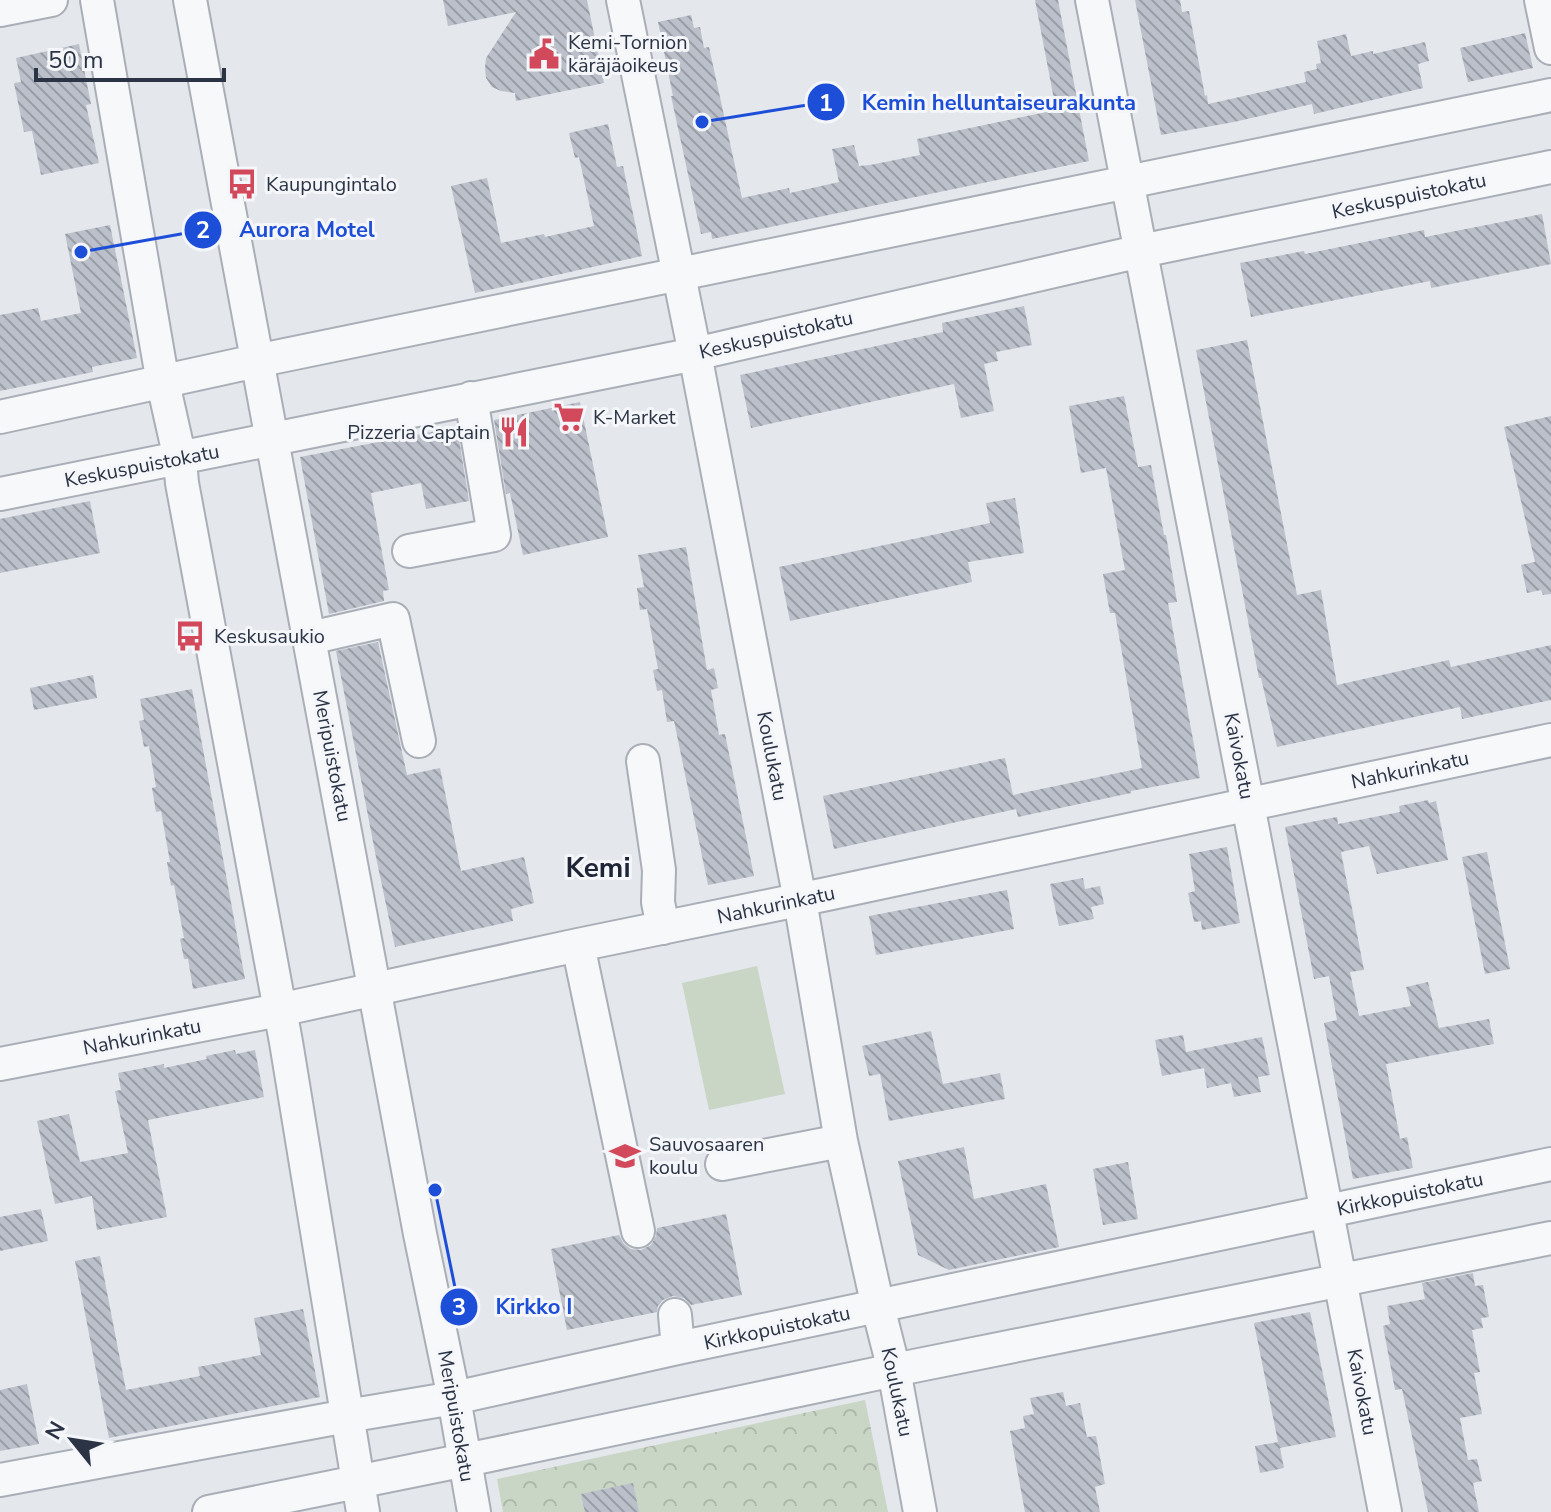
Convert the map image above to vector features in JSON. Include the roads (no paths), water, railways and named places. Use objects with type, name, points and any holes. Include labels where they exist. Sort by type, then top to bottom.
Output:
[{"type":"street","points":[[0,10],[51,0]]},
{"type":"street","points":[[97,0],[163,383],[180,459],[279,1010],[360,1496]]},
{"type":"street","name":"Meripuistokatu","points":[[190,0],[474,1512]]},
{"type":"street","name":"Koulukatu","points":[[623,0],[800,900],[841,1141],[894,1370],[920,1512]]},
{"type":"street","name":"Kaivokatu","points":[[1092,0],[1385,1512]]},
{"type":"street","points":[[1541,0],[1551,48]]},
{"type":"street","points":[[0,417],[679,273],[1551,95]]},
{"type":"street","name":"Keskuspuistokatu","points":[[0,494],[695,354],[1141,251],[1551,167]]},
{"type":"street","points":[[409,551],[494,535],[471,398]]},
{"type":"street","points":[[310,638],[393,619],[419,741]]},
{"type":"street","name":"Nahkurinkatu","points":[[0,1064],[279,1010],[1551,740]]},
{"type":"street","points":[[643,761],[659,870],[658,902],[663,928]]},
{"type":"street","points":[[578,945],[638,1231]]},
{"type":"street","points":[[722,1164],[841,1141]]},
{"type":"street","name":"Kirkkopuistokatu","points":[[0,1480],[454,1398],[1551,1164]]},
{"type":"street","points":[[209,1512],[360,1496],[465,1460],[1551,1238]]},
{"type":"street","points":[[675,1315],[678,1348]]},
{"type":"place","name":"Kemi-Tornion käräjäoikeus","points":[[544,54]]},
{"type":"place","name":"Kemin helluntaiseurakunta","points":[[702,122]]},
{"type":"place","name":"Kaupungintalo","points":[[242,184]]},
{"type":"place","name":"Aurora Motel","points":[[81,252]]},
{"type":"place","name":"K-Market","points":[[569,417]]},
{"type":"place","name":"Pizzeria Captain","points":[[514,432]]},
{"type":"place","name":"Keskusaukio","points":[[190,636]]},
{"type":"place","name":"Sauvosaaren koulu","points":[[625,1156]]},
{"type":"place","name":"Kirkko I","points":[[435,1190]]},
{"type":"district","name":"Kemi","points":[[598,868]]}]
